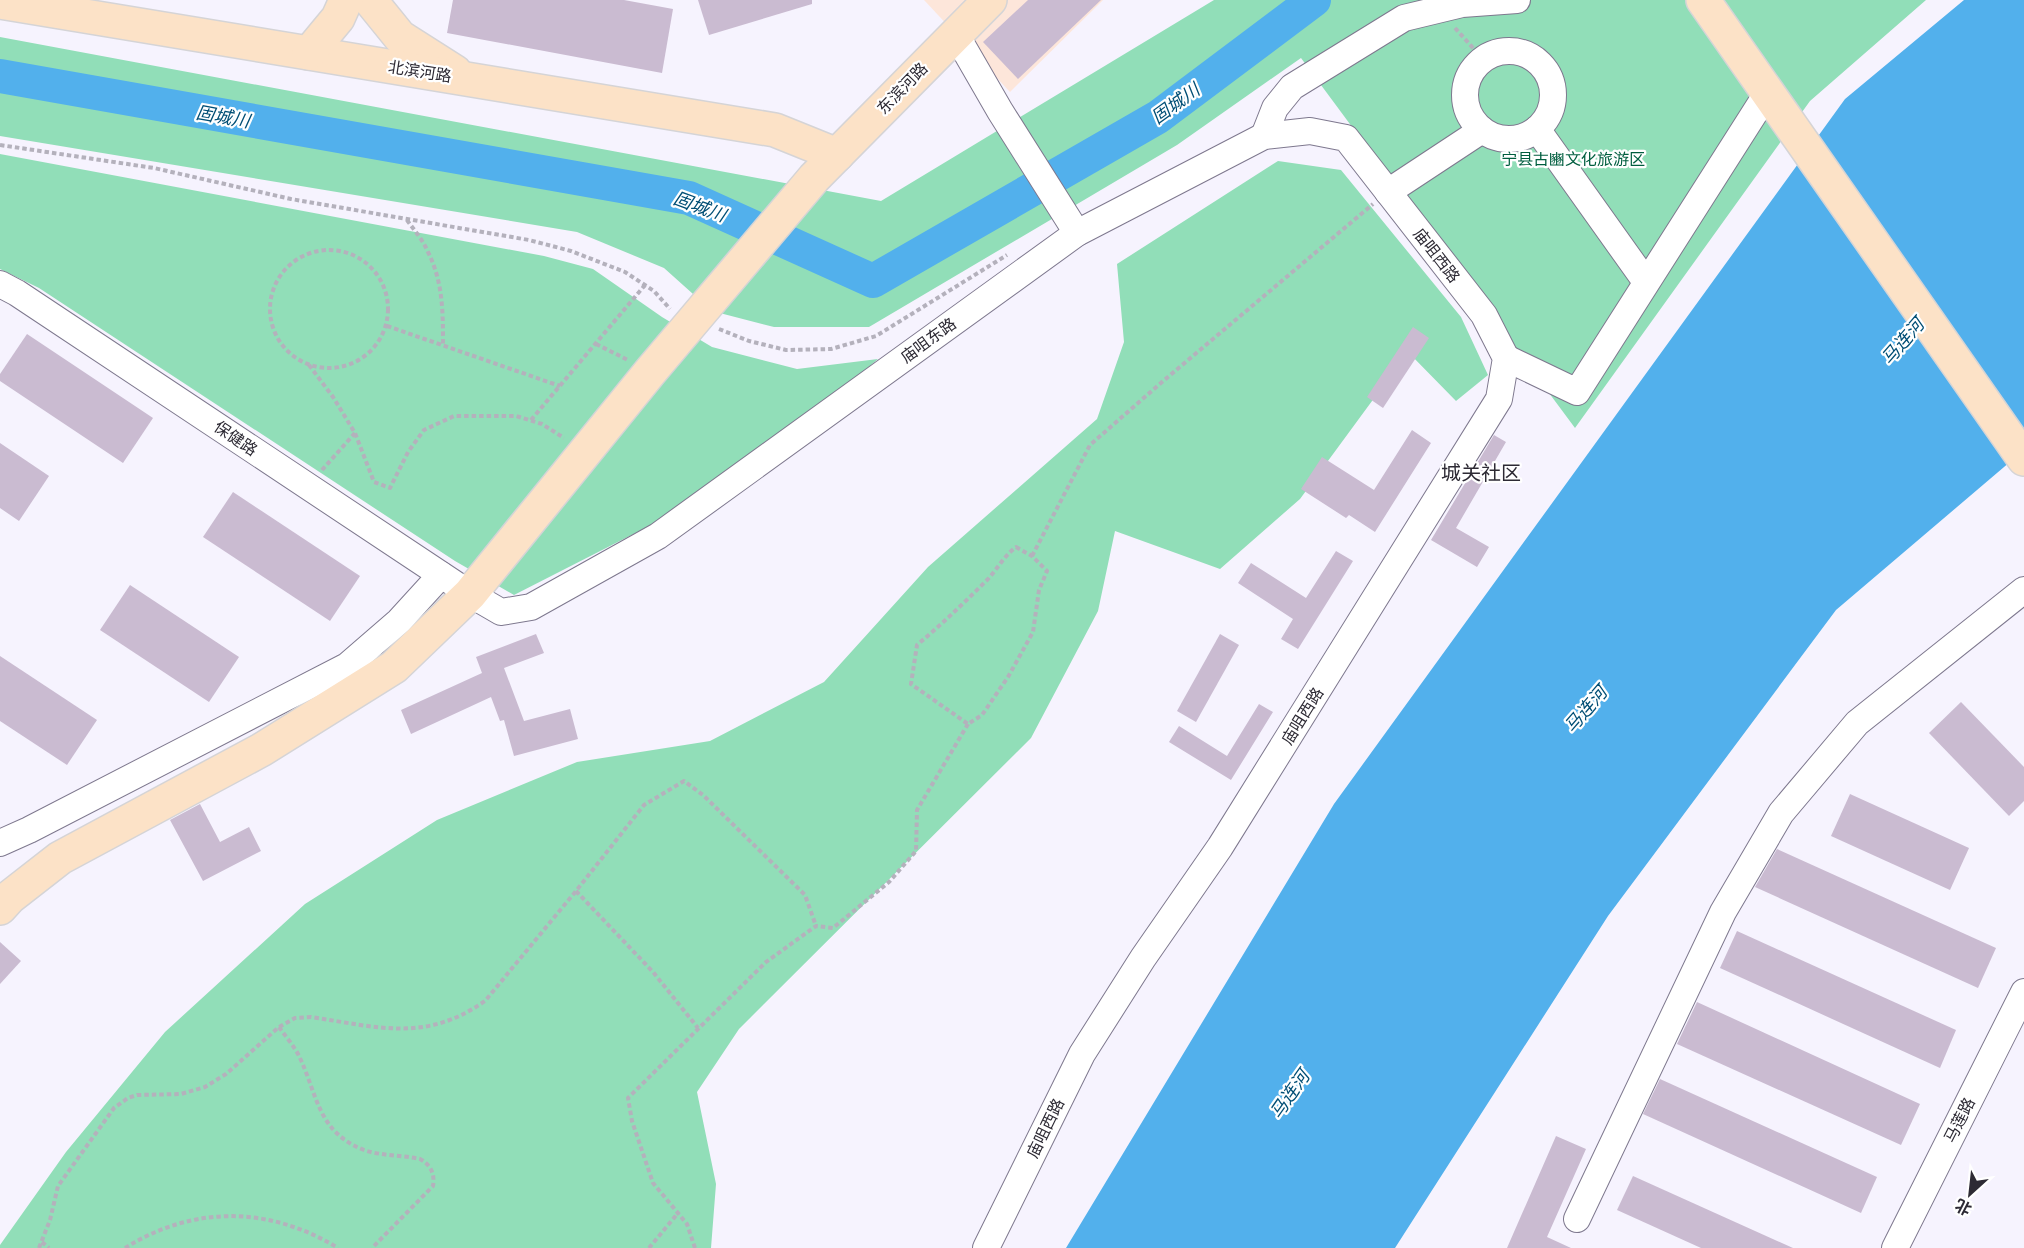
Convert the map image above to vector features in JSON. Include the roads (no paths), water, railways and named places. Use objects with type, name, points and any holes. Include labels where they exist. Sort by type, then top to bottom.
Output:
[{"type":"main road","points":[[309,53],[338,18],[346,0]]},
{"type":"main road","points":[[370,0],[400,37],[467,79]]},
{"type":"main road","name":"东滨河路","points":[[0,908],[60,858],[261,750],[394,667],[470,594],[650,372],[814,178],[990,0]]},
{"type":"main road","points":[[1703,0],[2024,459]]},
{"type":"main road","name":"北滨河路","points":[[0,2],[775,130],[837,155]]},
{"type":"street","points":[[1264,136],[1275,108],[1292,87],[1404,18],[1462,4],[1516,0]]},
{"type":"street","points":[[956,33],[1000,111],[1077,233]]},
{"type":"street","points":[[1496,53],[1526,54],[1538,62],[1548,74],[1552,88],[1552,104],[1547,117],[1537,129],[1524,136],[1509,139],[1482,130],[1473,120],[1467,108],[1465,95],[1467,81],[1473,69],[1483,59],[1496,53]]},
{"type":"street","points":[[1506,358],[1577,392],[1646,282],[1776,103]]},
{"type":"street","points":[[1537,129],[1646,282]]},
{"type":"street","points":[[1388,192],[1482,130]]},
{"type":"street","name":"庙咀东路","points":[[470,594],[501,612],[531,607],[658,536],[1077,233],[1264,136],[1310,131],[1346,138],[1388,192]]},
{"type":"street","name":"庙咀西路","points":[[986,1248],[1082,1054],[1143,958],[1220,847],[1499,399],[1506,358],[1484,315],[1388,192]]},
{"type":"street","name":"保健路","points":[[0,284],[17,293],[470,594]]},
{"type":"street","points":[[0,843],[40,825],[347,666],[399,621],[441,575]]},
{"type":"street","points":[[1577,1219],[1723,912],[1781,813],[1857,723],[2024,590]]},
{"type":"street","name":"马莲路","points":[[1895,1248],[2024,992]]},
{"type":"water","name":"马连河","points":[[1964,0],[2024,0],[2024,450],[1836,610],[1608,916],[1395,1248],[1066,1248],[1334,804],[1845,99]]},
{"type":"waterway","name":"固城川","points":[[0,76],[689,198],[873,281],[1158,117],[1314,0]]},
{"type":"district","name":"城关社区","points":[[1481,472]]},
{"type":"park label","name":"宁县古豳文化旅游区","points":[[1573,159]]}]
